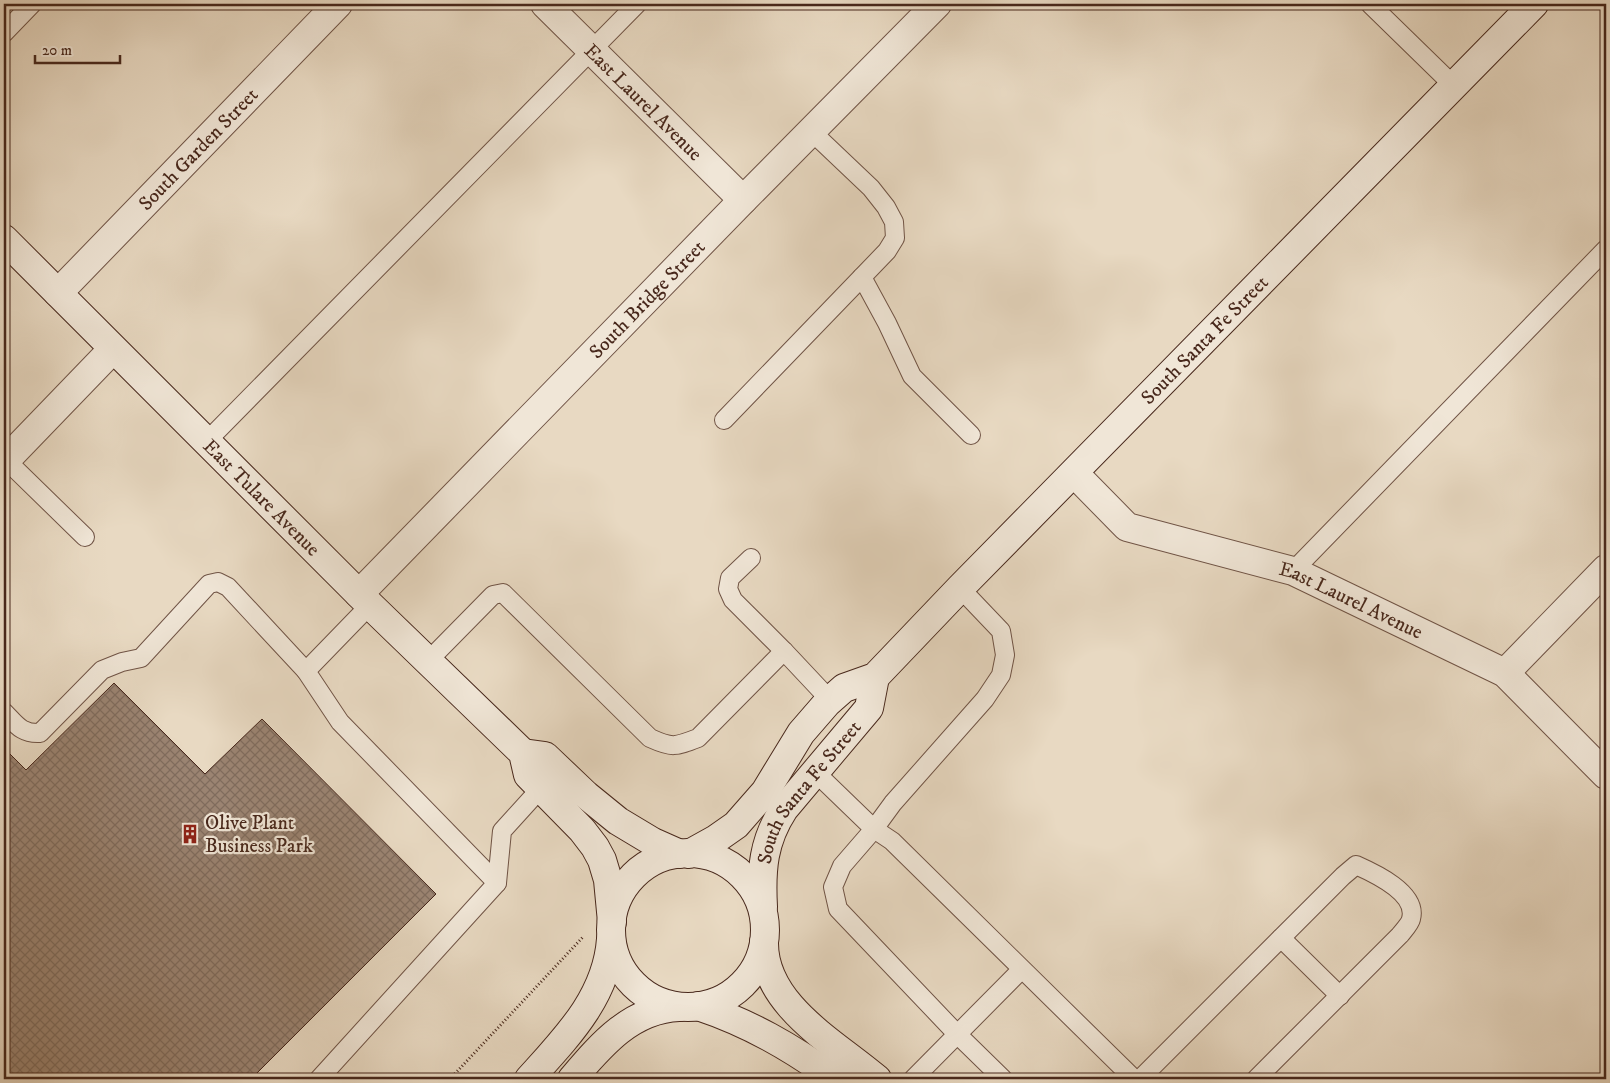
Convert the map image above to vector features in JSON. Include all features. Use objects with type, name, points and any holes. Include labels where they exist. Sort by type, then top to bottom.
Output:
[{"type":"street","name":"South Garden Street","points":[[58,293],[338,4]]},
{"type":"street","name":"East Laurel Avenue","points":[[545,4],[743,200]]},
{"type":"street","name":"South Bridge Street","points":[[365,600],[743,200],[937,4]]},
{"type":"street","name":"South Santa Fe Street","points":[[684,854],[698,850],[728,832],[744,816],[765,792],[802,733],[830,700],[844,688],[875,677],[960,588],[1534,4]]},
{"type":"street","name":"East Tulare Avenue","points":[[4,239],[365,600],[523,753]]},
{"type":"street","points":[[5,461],[113,349]]},
{"type":"street","name":"East Laurel Avenue","points":[[1074,473],[1127,527],[1293,571],[1505,673],[1606,775]]},
{"type":"street","points":[[1505,673],[1606,569]]},
{"type":"street","name":"South Santa Fe Street","points":[[764,928],[763,871],[770,834],[784,809],[869,708],[875,677]]},
{"type":"street","points":[[684,854],[640,835],[614,818],[586,795],[545,756],[523,753],[528,776],[577,824],[595,847],[607,873],[611,928],[616,957],[635,986],[664,1003],[693,1007],[735,1020],[768,1035],[834,1079]]},
{"type":"street","points":[[529,1079],[575,1025],[594,997],[604,973],[616,904],[630,880],[652,862],[661,858],[684,854],[708,856],[717,859],[741,874],[753,889],[761,906],[764,928],[764,951],[768,968],[780,993],[810,1026],[877,1079]]},
{"type":"street","points":[[572,1079],[603,1044],[631,1022],[656,1010],[707,1005],[726,997],[742,985],[759,960],[764,928]]},
{"type":"lane","points":[[4,32],[32,4]]},
{"type":"lane","points":[[207,441],[637,4]]},
{"type":"lane","points":[[1370,4],[1453,85]]},
{"type":"lane","points":[[724,420],[887,251],[895,238],[894,222],[886,207],[870,188],[811,131]]},
{"type":"lane","points":[[1293,571],[1606,249]]},
{"type":"lane","points":[[862,277],[887,323],[912,376],[971,435]]},
{"type":"lane","points":[[5,461],[86,537]]},
{"type":"lane","points":[[750,558],[730,578],[728,589],[733,600],[830,700]]},
{"type":"lane","points":[[4,712],[21,729],[30,733],[40,733],[102,670],[122,662],[142,658],[209,584],[218,582],[228,587],[306,671],[340,722],[497,882]]},
{"type":"lane","points":[[960,588],[1002,630],[1005,655],[1001,675],[985,699],[893,803],[874,829],[842,866],[833,886],[838,909],[956,1034],[1003,1079]]},
{"type":"lane","points":[[428,661],[493,595],[503,593],[650,738],[668,746],[682,744],[698,738],[784,651]]},
{"type":"lane","points":[[306,671],[365,600]]},
{"type":"lane","points":[[815,772],[874,829],[892,841],[1021,970],[1134,1079]]},
{"type":"lane","points":[[318,1079],[497,882],[502,831],[541,788]]},
{"type":"lane","points":[[1140,1079],[1343,876],[1356,866],[1377,874],[1400,891],[1410,904],[1411,919],[1400,935],[1256,1079]]},
{"type":"lane","points":[[1281,938],[1340,996]]},
{"type":"lane","points":[[913,1079],[1021,970]]},
{"type":"path","points":[[450,1079],[584,936]]},
{"type":"building","name":"Olive Plant Business Park","points":[[114,683],[205,774],[262,719],[436,894],[251,1079],[4,1079],[4,748],[26,770]]},
{"type":"place","name":"Olive Plant Business Park","points":[[190,834]]}]
